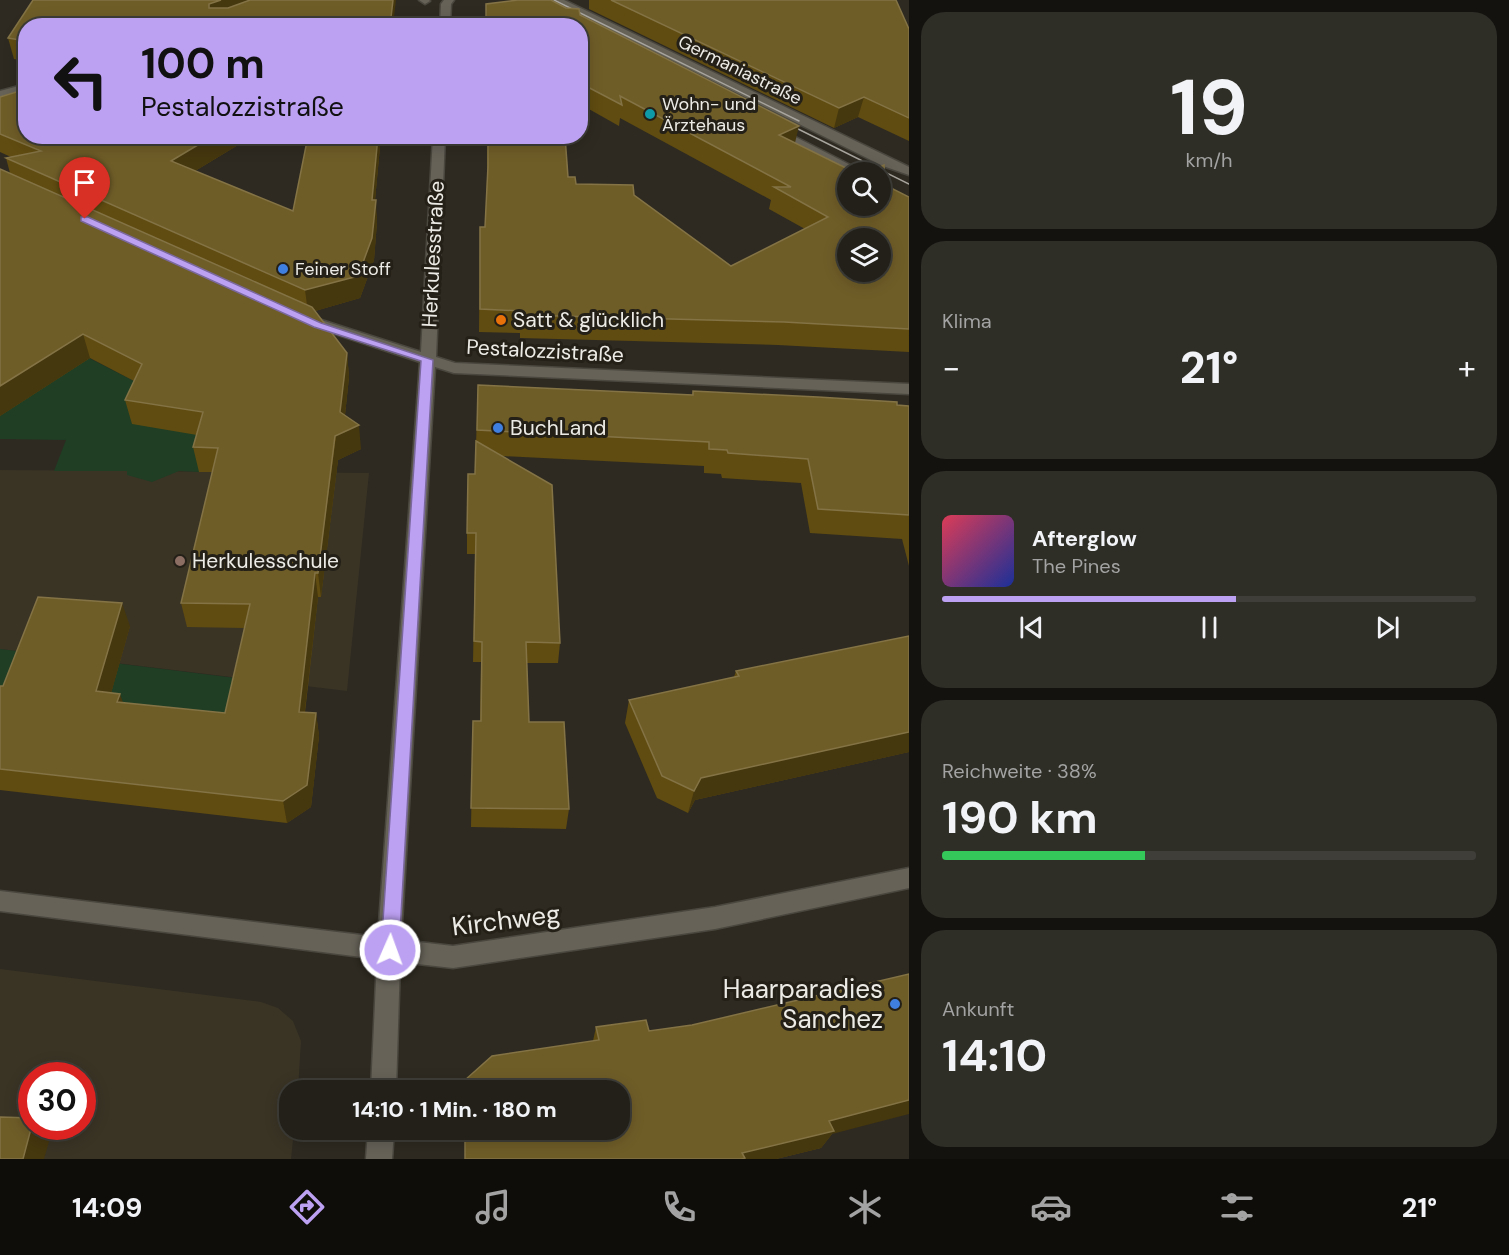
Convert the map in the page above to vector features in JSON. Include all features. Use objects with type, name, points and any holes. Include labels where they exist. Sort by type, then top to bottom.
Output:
[{"type":"street","points":[[445,18],[446,4],[449,0]]},
{"type":"street","name":"Germaniastraße","points":[[556,0],[887,163],[909,171]]},
{"type":"street","points":[[0,95],[18,89]]},
{"type":"street","name":"Germaniastraße","points":[[763,124],[838,162]]},
{"type":"street","name":"Herkulesstraße","points":[[384,1080],[439,144]]},
{"type":"street","name":"Pestalozzistraße","points":[[296,315],[317,325],[454,368],[909,389]]},
{"type":"street","name":"Kirchweg","points":[[0,901],[453,957],[715,918],[909,878]]},
{"type":"street","points":[[379,1159],[380,1140]]},
{"type":"shaded area","name":"Herkulesschule","points":[[0,470],[369,473],[347,691],[0,649]]},
{"type":"shaded area","points":[[0,969],[261,1002],[278,1008],[293,1021],[301,1041],[299,1080],[279,1080],[279,1140],[293,1140],[291,1159],[0,1159]]},
{"type":"green space","points":[[0,251],[87,357],[138,383],[204,382],[203,456],[199,472],[179,471],[152,482],[127,475],[127,471],[54,471],[66,440],[0,439]]},
{"type":"green space","points":[[0,649],[244,679],[230,736],[0,716]]},
{"type":"building","points":[[33,0],[221,0],[209,4],[209,8],[228,8],[250,0],[393,0],[391,18],[21,18]]},
{"type":"building","points":[[518,0],[551,0],[566,8],[579,9],[580,15],[586,18],[486,18],[486,4]]},
{"type":"building","points":[[611,0],[896,0],[909,29],[909,118],[864,97],[839,108]]},
{"type":"building","points":[[588,19],[799,126],[779,135],[837,164],[837,216],[891,216],[891,188],[909,197],[909,329],[784,322],[521,315],[521,311],[480,309],[480,227],[485,227],[488,144],[566,144],[568,177],[575,177],[576,184],[633,185],[634,195],[731,266],[828,217],[774,187],[791,187],[620,96],[622,105],[588,87]]},
{"type":"building","points":[[18,23],[18,40],[8,38]]},
{"type":"building","points":[[18,91],[18,141],[0,134],[0,97]]},
{"type":"building","points":[[24,144],[200,144],[171,161],[293,211],[306,144],[377,144],[372,200],[376,200],[372,238],[358,276],[305,290],[6,158],[41,151]]},
{"type":"building","points":[[0,169],[312,307],[347,353],[340,412],[359,425],[335,436],[318,573],[315,573],[299,712],[316,713],[307,785],[283,801],[0,769],[0,686],[3,686],[38,597],[122,603],[96,691],[120,694],[117,702],[225,713],[250,604],[181,603],[218,448],[193,447],[203,412],[125,400],[142,364],[83,334],[0,386]]},
{"type":"building","points":[[478,385],[693,395],[693,391],[897,402],[897,405],[909,406],[909,515],[818,509],[808,459],[728,453],[727,450],[709,449],[709,442],[477,430]]},
{"type":"building","points":[[476,441],[552,485],[560,643],[526,642],[529,722],[564,722],[569,809],[471,808],[473,721],[481,721],[482,642],[474,641],[476,533],[467,533],[468,474],[475,474]]},
{"type":"building","points":[[909,636],[909,732],[701,778],[694,791],[662,776],[629,700],[739,676],[736,671]]},
{"type":"building","points":[[909,974],[909,1100],[829,1121],[834,1131],[742,1153],[745,1158],[742,1159],[465,1159],[465,1140],[630,1140],[630,1080],[465,1080],[492,1056],[599,1040],[596,1027],[646,1020],[649,1031],[692,1025]]},
{"type":"building","points":[[0,1117],[18,1118],[18,1140],[28,1140],[23,1159],[0,1159]]},
{"type":"tram line","points":[[554,0],[799,121]]},
{"type":"tram line","points":[[784,122],[909,184]]},
{"type":"place","name":"Wohn- und Ärztehaus","points":[[650,114]]},
{"type":"place","name":"Feiner Stoff","points":[[283,269]]},
{"type":"place","name":"Satt & glücklich","points":[[501,320]]},
{"type":"place","name":"BuchLand","points":[[498,428]]},
{"type":"place","name":"Herkulesschule","points":[[180,561]]},
{"type":"place","name":"Haarparadies Sanchez","points":[[895,1004]]},
{"type":"route","points":[[85,219],[317,325],[427,360],[392,884],[390,950]]}]
